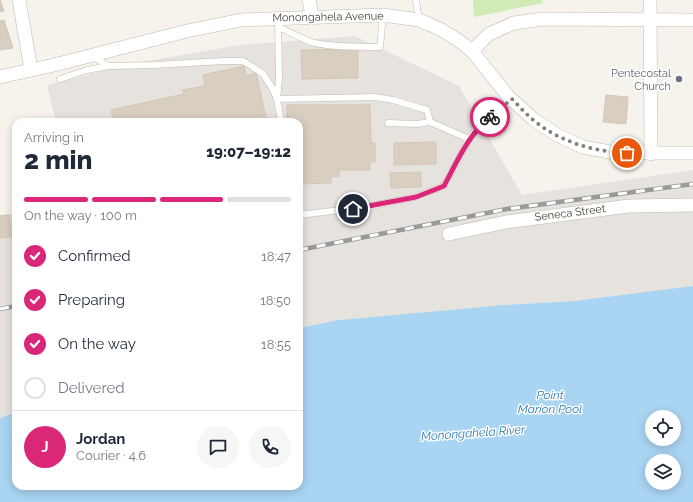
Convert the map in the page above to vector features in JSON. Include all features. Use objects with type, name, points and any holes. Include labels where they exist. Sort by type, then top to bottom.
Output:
[{"type":"street","points":[[19,0],[31,70]]},
{"type":"street","points":[[309,0],[312,16]]},
{"type":"street","points":[[650,0],[651,154]]},
{"type":"street","name":"Monongahela Avenue","points":[[0,77],[214,25],[241,20],[278,22],[312,16],[383,15],[419,20],[452,36],[472,51],[512,99],[533,120],[557,135],[583,147],[614,153],[693,153]]},
{"type":"street","points":[[472,51],[489,34],[514,23],[542,19],[693,20]]},
{"type":"street","name":"Seneca Street","points":[[449,234],[506,222],[621,207],[693,205]]},
{"type":"lane","points":[[416,0],[419,20]]},
{"type":"lane","points":[[278,22],[314,43],[337,46],[380,47],[383,15]]},
{"type":"lane","points":[[277,99],[279,78],[278,22]]},
{"type":"lane","points":[[91,56],[109,66]]},
{"type":"lane","points":[[60,79],[87,70],[109,66],[243,61],[254,66],[263,74],[271,86],[277,99],[280,118]]},
{"type":"lane","points":[[277,99],[375,97],[393,100],[427,110],[430,122]]},
{"type":"lane","points":[[303,215],[366,207],[416,197],[444,186],[469,139],[482,123],[512,99]]},
{"type":"lane","points":[[388,123],[417,124],[430,122],[469,139]]},
{"type":"shaded area","points":[[355,36],[459,86],[522,195],[693,170],[693,286],[574,301],[504,305],[339,320],[303,327],[303,118],[55,118],[47,85],[130,64],[240,45]]},
{"type":"shaded area","points":[[12,214],[12,414],[0,418],[0,215]]},
{"type":"green space","points":[[473,0],[542,0],[543,3],[474,17]]},
{"type":"water","name":"Point Marion Pool","points":[[693,286],[693,502],[0,502],[0,418],[12,414],[12,490],[303,490],[303,327],[339,320],[504,305],[574,301]]},
{"type":"building","points":[[0,0],[4,11],[0,12]]},
{"type":"building","points":[[4,20],[13,48],[0,50],[0,21]]},
{"type":"building","points":[[358,49],[358,78],[302,79],[301,50]]},
{"type":"building","points":[[244,66],[246,76],[256,73],[266,118],[113,118],[111,110],[184,94],[183,90],[205,86],[203,75]]},
{"type":"building","points":[[606,95],[628,97],[626,124],[603,122]]},
{"type":"building","points":[[287,105],[370,105],[371,143],[375,143],[375,162],[370,162],[370,170],[339,170],[339,176],[331,177],[331,183],[303,184],[303,118],[287,118]]},
{"type":"building","points":[[436,142],[436,164],[394,165],[394,143]]},
{"type":"building","points":[[421,172],[421,187],[391,188],[390,173]]},
{"type":"building","points":[[9,215],[12,237],[0,238],[0,216]]},
{"type":"railway","points":[[303,249],[507,209],[693,184]]},
{"type":"railway","points":[[0,309],[12,307]]},
{"type":"way so far","points":[[490,117],[512,99],[533,120],[557,135],[583,147],[614,153],[627,153]]},
{"type":"place","name":"Pentecostal Church","points":[[679,79]]},
{"type":"route","points":[[353,209],[416,197],[444,186],[469,139],[482,123],[490,117]]},
{"type":"water label","name":"Monongahela River","points":[[473,433]]}]
